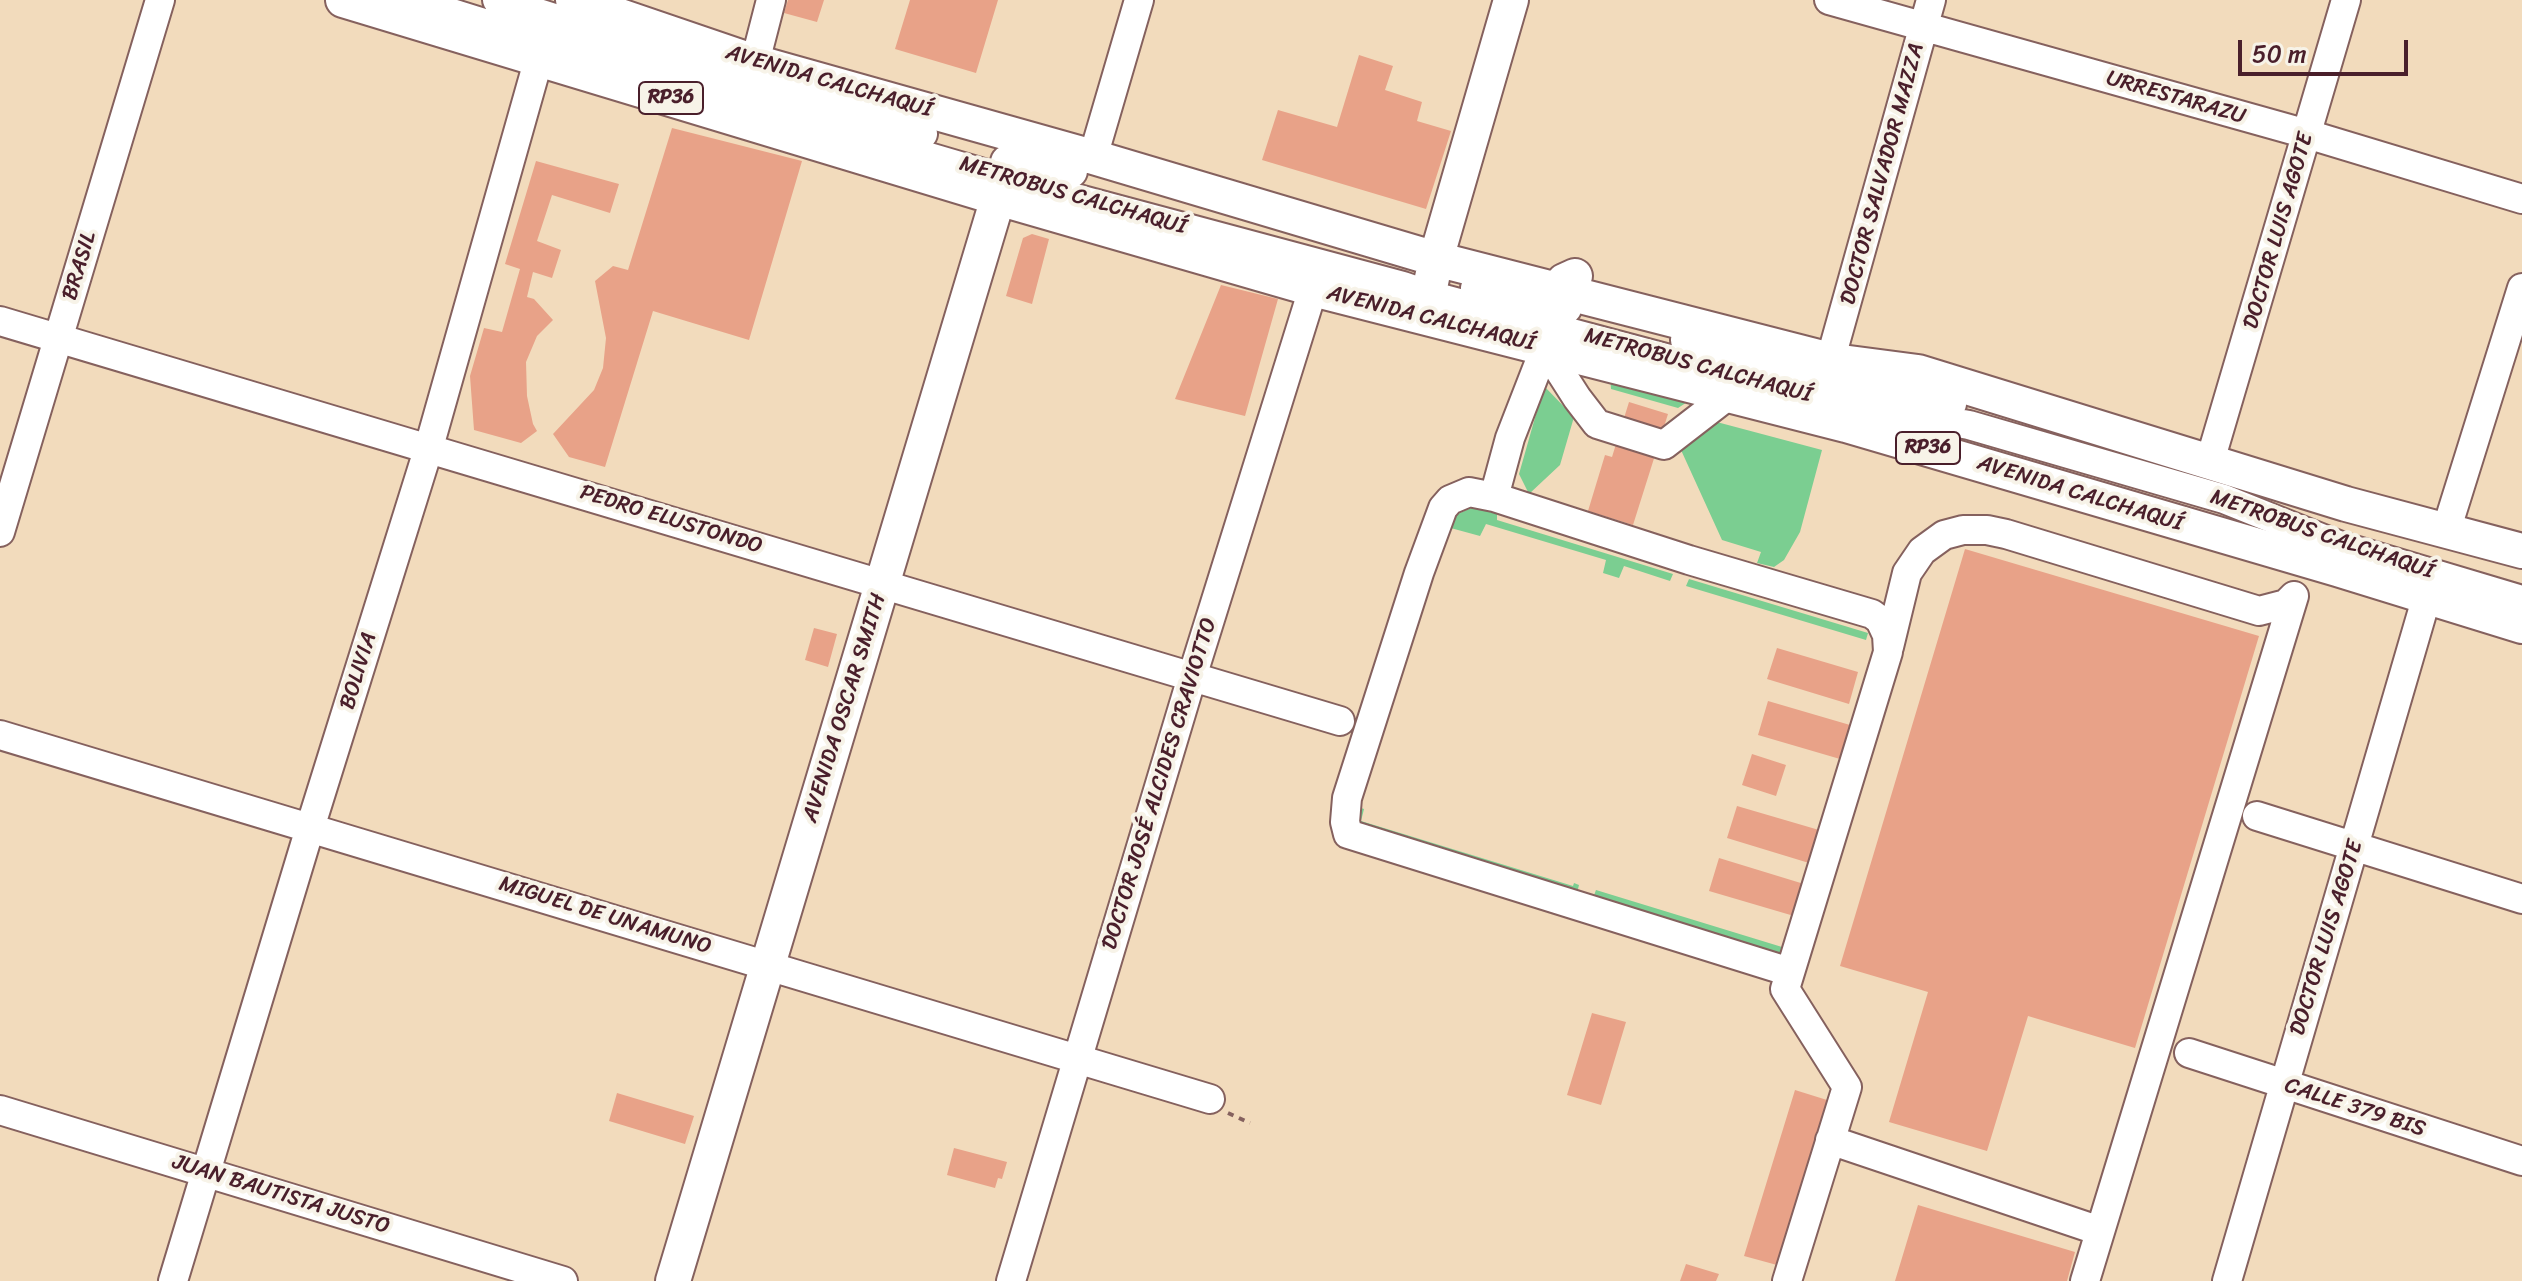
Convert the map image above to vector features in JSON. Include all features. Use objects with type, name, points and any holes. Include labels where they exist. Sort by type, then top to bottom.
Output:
[{"type":"main road","name":"AVENIDA CALCHAQUÍ","points":[[343,0],[539,58],[1005,168],[1093,157],[1274,212],[1430,287],[1552,318],[1918,372],[2210,461],[2451,518],[2522,551]]},
{"type":"main road","name":"AVENIDA CALCHAQUÍ","points":[[573,0],[755,62],[1005,168],[1313,289],[1430,287],[1552,318],[1730,394],[1891,437],[2522,626]]},
{"type":"main road","points":[[1430,287],[1511,0]]},
{"type":"main road","points":[[1005,168],[1047,164],[1155,194],[1274,212]]},
{"type":"main road","name":"AVENIDA OSCAR SMITH","points":[[673,1281],[1005,168]]},
{"type":"main road","points":[[1552,318],[1568,278],[1582,276],[1838,336],[1918,372]]},
{"type":"street","name":"BRASIL","points":[[0,532],[160,0]]},
{"type":"street","name":"METROBUS CALCHAQUÍ","points":[[410,0],[667,80],[1005,168]]},
{"type":"street","name":"METROBUS CALCHAQUÍ","points":[[497,0],[1005,168],[1403,286],[1430,287]]},
{"type":"street","points":[[1093,157],[1139,0]]},
{"type":"street","name":"URRESTARAZU","points":[[1829,0],[2307,134],[2522,199]]},
{"type":"street","name":"DOCTOR SALVADOR MAZZA","points":[[1838,336],[1931,0]]},
{"type":"street","name":"DOCTOR LUIS AGOTE","points":[[2210,461],[2346,0]]},
{"type":"street","points":[[755,62],[770,6]]},
{"type":"street","name":"BOLIVIA","points":[[173,1281],[429,447],[539,58]]},
{"type":"street","points":[[2451,518],[2522,288]]},
{"type":"street","name":"DOCTOR JOSÉ ALCIDES CRAVIOTTO","points":[[1011,1281],[1192,677],[1313,289]]},
{"type":"street","name":"METROBUS CALCHAQUÍ","points":[[1552,318],[1915,393],[2230,487],[2344,530],[2522,581]]},
{"type":"street","name":"METROBUS CALCHAQUÍ","points":[[1552,318],[1816,398],[1969,425],[2224,499],[2341,546],[2522,600]]},
{"type":"street","points":[[1552,318],[1577,398],[1597,424],[1664,445],[1730,394]]},
{"type":"street","points":[[1494,497],[1510,438],[1552,318]]},
{"type":"street","name":"PEDRO ELUSTONDO","points":[[0,321],[1340,721]]},
{"type":"street","points":[[1790,972],[1348,834],[1345,822],[1347,798],[1443,508],[1462,493],[1476,492],[1494,497],[1689,560],[1872,614],[1880,620],[1887,635],[1888,652]]},
{"type":"street","points":[[1787,1281],[1847,1087],[1785,989],[1888,652],[1907,573],[1922,551],[1944,535],[1963,530],[1987,530],[2259,611],[2286,604],[2294,596],[2085,1281]]},
{"type":"street","name":"DOCTOR LUIS AGOTE","points":[[2227,1281],[2427,596]]},
{"type":"street","name":"MIGUEL DE UNAMUNO","points":[[0,735],[1210,1099]]},
{"type":"street","points":[[2257,816],[2522,899]]},
{"type":"street","name":"CALLE 379 BIS","points":[[2189,1053],[2522,1161]]},
{"type":"street","name":"JUAN BAUTISTA JUSTO","points":[[0,1110],[563,1281]]},
{"type":"street","points":[[1830,1140],[2100,1231]]},
{"type":"green space","points":[[1610,374],[1695,397],[1678,408],[1611,389]]},
{"type":"green space","points":[[1544,386],[1574,417],[1560,465],[1529,494],[1519,474]]},
{"type":"green space","points":[[1713,421],[1822,450],[1800,532],[1784,560],[1774,567],[1757,563],[1761,552],[1722,540],[1681,450],[1688,435]]},
{"type":"green space","points":[[1476,506],[1497,506],[1497,520],[1673,574],[1670,581],[1624,566],[1619,578],[1603,573],[1606,560],[1486,524],[1480,536],[1447,527],[1453,516]]},
{"type":"green space","points":[[1689,579],[1868,633],[1866,640],[1686,586]]},
{"type":"green space","points":[[1361,808],[1364,809],[1361,821],[1573,886],[1574,883],[1579,885],[1577,893],[1356,825]]},
{"type":"green space","points":[[1596,890],[1782,947],[1780,955],[1593,898]]},
{"type":"building","points":[[788,0],[824,0],[817,22],[784,13]]},
{"type":"building","points":[[910,0],[998,0],[976,73],[895,49]]},
{"type":"building","points":[[1359,55],[1393,66],[1385,90],[1422,102],[1417,121],[1451,131],[1426,209],[1262,160],[1278,110],[1337,127]]},
{"type":"building","points":[[672,128],[802,161],[749,340],[653,311],[605,467],[569,457],[553,434],[594,390],[603,368],[606,338],[595,281],[613,266],[628,270]]},
{"type":"building","points":[[536,161],[619,184],[610,213],[552,195],[537,241],[561,250],[552,278],[533,272],[527,297],[534,299],[553,320],[537,336],[526,362],[527,396],[537,431],[521,443],[474,430],[470,376],[484,328],[502,332],[520,269],[505,264]]},
{"type":"building","points":[[1032,234],[1049,239],[1032,304],[1006,296],[1023,238]]},
{"type":"building","points":[[1221,285],[1278,299],[1245,416],[1175,399]]},
{"type":"building","points":[[1629,402],[1668,414],[1633,525],[1588,511],[1605,455],[1612,457]]},
{"type":"building","points":[[1965,549],[2259,636],[2135,1048],[2028,1016],[1987,1151],[1889,1122],[1928,992],[1840,966]]},
{"type":"building","points":[[814,628],[837,634],[828,667],[805,660]]},
{"type":"building","points":[[1777,648],[1858,672],[1849,704],[1767,679]]},
{"type":"building","points":[[1768,701],[1850,725],[1840,759],[1758,735]]},
{"type":"building","points":[[1752,754],[1786,765],[1776,796],[1742,785]]},
{"type":"building","points":[[1737,806],[1819,830],[1809,863],[1727,838]]},
{"type":"building","points":[[1719,858],[1804,884],[1794,916],[1709,891]]},
{"type":"building","points":[[1592,1013],[1626,1022],[1601,1105],[1567,1095]]},
{"type":"building","points":[[1795,1090],[1827,1100],[1777,1265],[1744,1256]]},
{"type":"building","points":[[617,1093],[694,1116],[685,1144],[609,1121]]},
{"type":"building","points":[[954,1148],[1007,1162],[1002,1179],[998,1178],[995,1188],[947,1175]]},
{"type":"building","points":[[1918,1205],[2075,1252],[2067,1281],[1895,1281]]},
{"type":"building","points":[[1686,1264],[1719,1274],[1716,1281],[1680,1281]]}]
